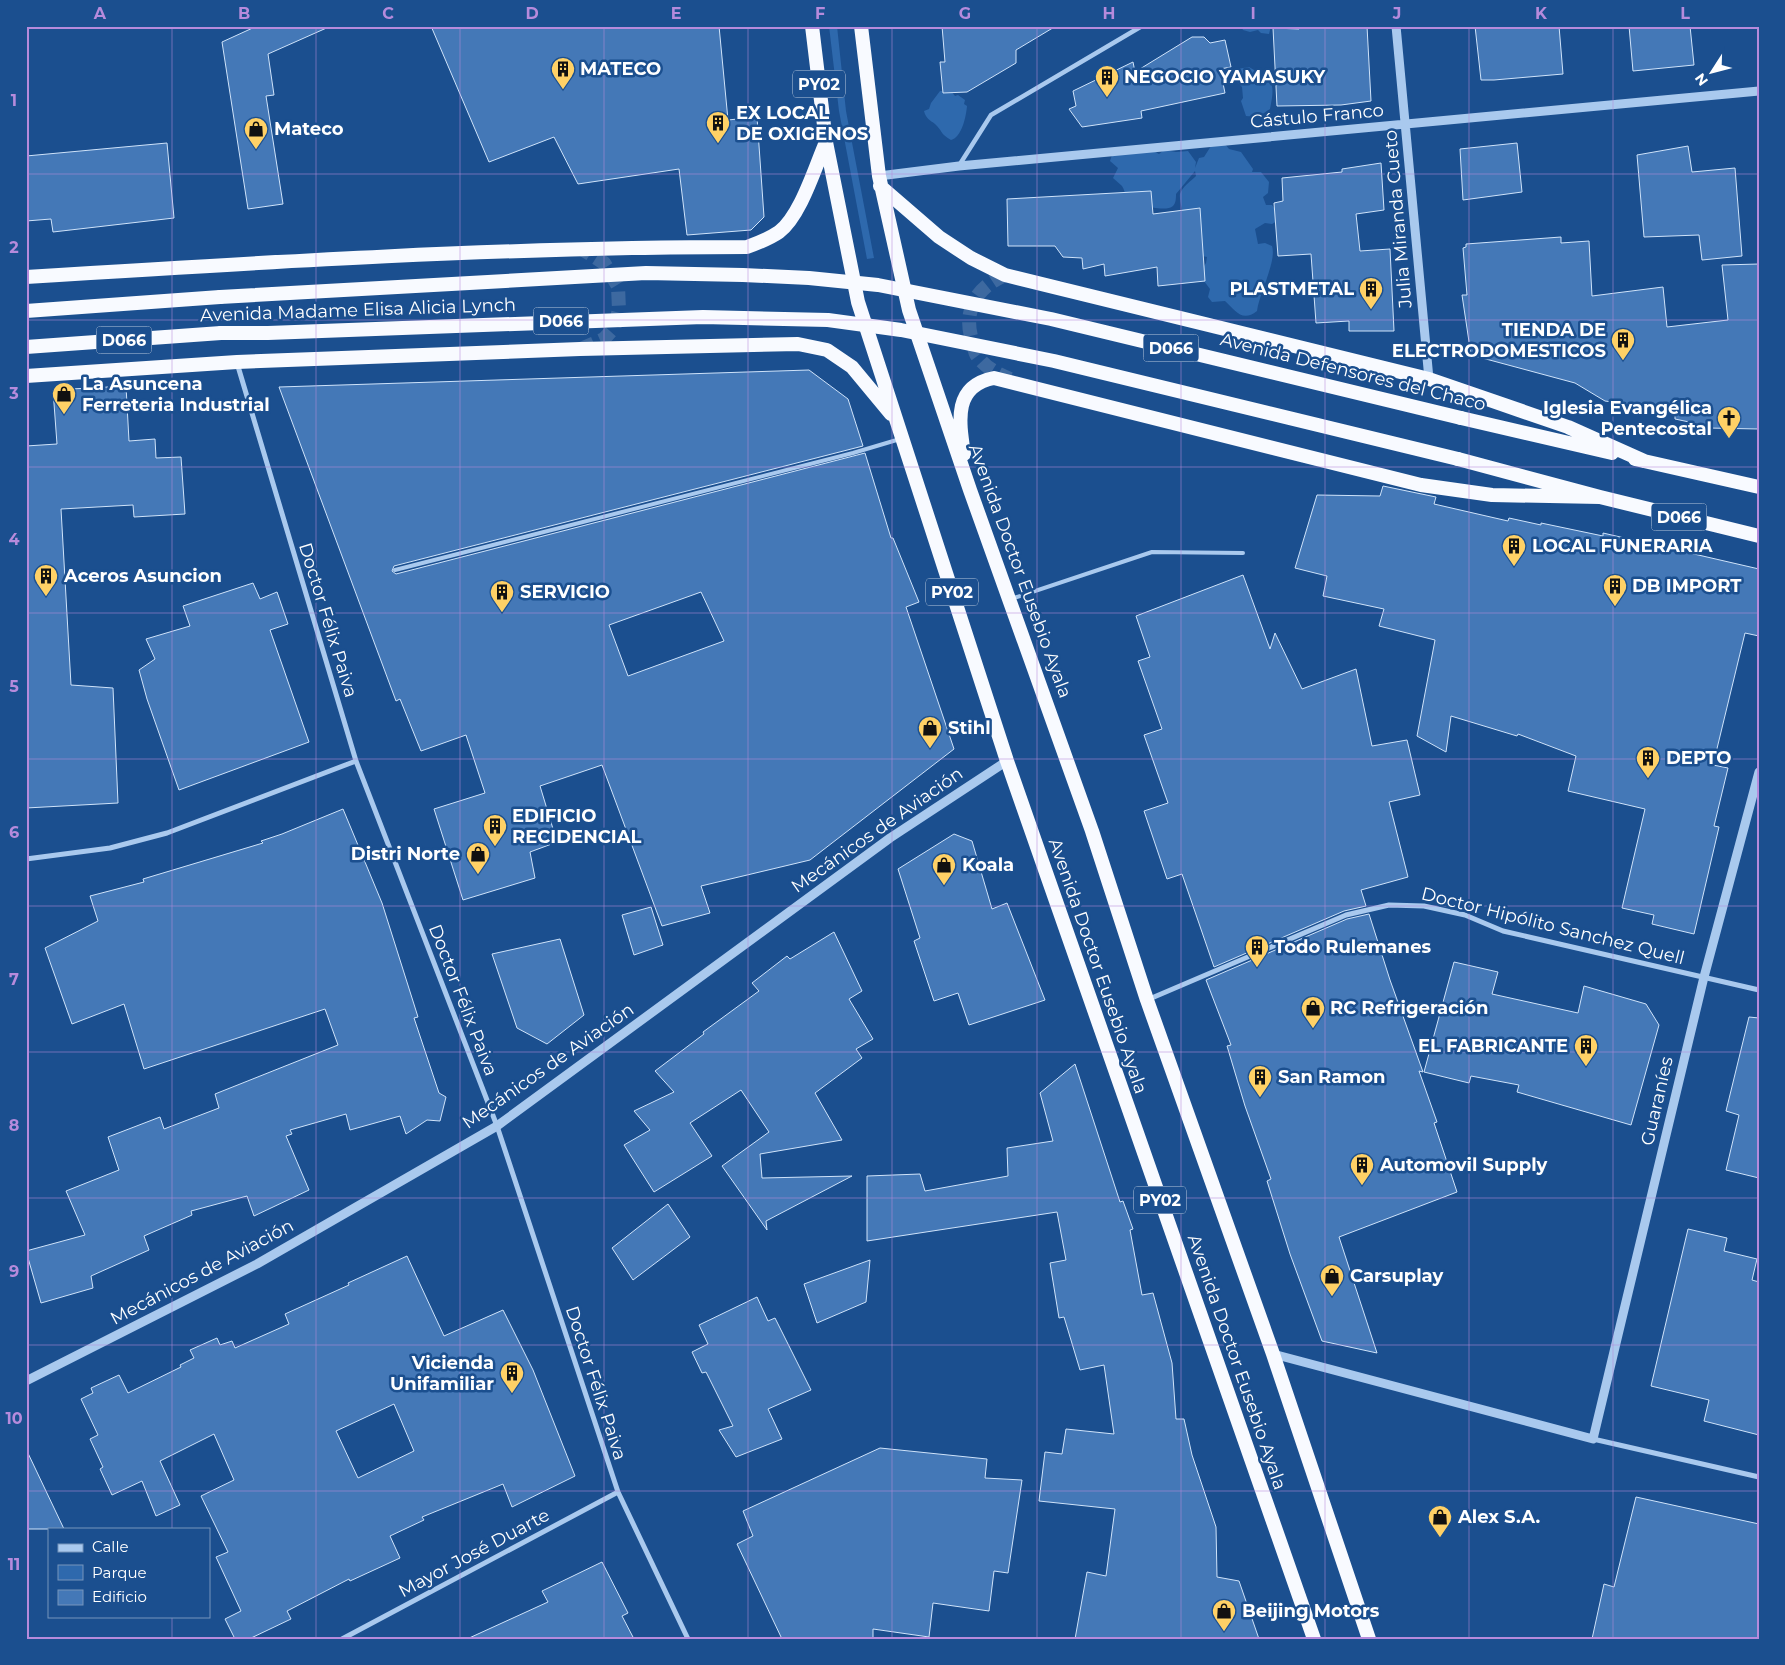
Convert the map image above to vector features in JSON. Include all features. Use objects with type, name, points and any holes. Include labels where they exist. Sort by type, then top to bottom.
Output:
[{"type":"highway","name":"PY02","points":[[812,26],[826,142]]},
{"type":"highway","name":"PY02","points":[[861,26],[879,181]]},
{"type":"highway","points":[[26,277],[406,255],[636,247],[747,247],[764,241],[788,223],[801,201],[826,142]]},
{"type":"highway","name":"Avenida Doctor Eusebio Ayala","points":[[826,142],[858,302],[1007,761],[1314,1639]]},
{"type":"highway","points":[[879,181],[939,237],[971,258],[1005,275],[1429,379],[1568,426],[1644,461]]},
{"type":"highway","name":"Avenida Doctor Eusebio Ayala","points":[[879,181],[909,310],[970,490],[1092,831],[1146,1000],[1273,1354],[1369,1639]]},
{"type":"highway","name":"Avenida Madame Elisa Alicia Lynch","points":[[26,311],[220,296],[646,274],[810,278],[878,285]]},
{"type":"highway","name":"Avenida Defensores del Chaco","points":[[878,285],[1051,319],[1759,487]]},
{"type":"highway","name":"Avenida Madame Elisa Alicia Lynch","points":[[26,347],[221,333],[268,333],[703,317],[828,320],[900,330],[1054,361],[1458,459],[1600,497]]},
{"type":"highway","points":[[26,376],[237,362],[580,349],[798,344],[827,350],[852,367],[898,422]]},
{"type":"highway","points":[[970,490],[962,444],[960,416],[963,400],[969,390],[982,380],[994,378],[1421,484],[1492,495],[1600,497]]},
{"type":"highway","name":"D066","points":[[1600,497],[1759,536]]},
{"type":"street","points":[[959,166],[991,115],[1142,26]]},
{"type":"street","name":"Julia Miranda Cueto","points":[[1396,26],[1429,379]]},
{"type":"street","name":"Cástulo Franco","points":[[879,181],[959,166],[1759,91]]},
{"type":"street","name":"Doctor Félix Paiva","points":[[237,362],[356,761],[497,1126],[618,1492],[688,1639]]},
{"type":"street","points":[[26,859],[110,848],[168,833],[356,761]]},
{"type":"street","name":"Mecánicos de Aviación","points":[[26,1381],[257,1264],[497,1126],[890,838],[1007,761]]},
{"type":"street","name":"Guaraníes","points":[[1593,1439],[1704,977],[1759,772]]},
{"type":"street","name":"Doctor Hipólito Sanchez Quell","points":[[1146,1000],[1346,915],[1388,905],[1424,906],[1465,915],[1502,931],[1759,990]]},
{"type":"street","points":[[1273,1354],[1593,1439],[1759,1477]]},
{"type":"street","name":"Mayor José Duarte","points":[[342,1639],[618,1492]]},
{"type":"lane","points":[[395,570],[853,453],[902,438]]},
{"type":"lane","points":[[1009,600],[1152,552],[1243,553]]},
{"type":"green space","points":[[829,26],[837,26],[846,111],[874,258],[867,259],[839,111]]},
{"type":"green space","points":[[1241,26],[1271,26],[1269,34],[1261,33],[1258,30],[1250,32],[1243,30]]},
{"type":"green space","points":[[1249,67],[1263,75],[1272,87],[1270,109],[1258,117],[1246,116],[1241,101],[1243,98],[1242,87],[1234,79],[1237,69]]},
{"type":"green space","points":[[940,91],[951,91],[955,96],[958,95],[965,100],[964,104],[967,106],[961,131],[951,140],[927,118],[924,111],[929,109]]},
{"type":"green space","points":[[1225,144],[1229,149],[1241,152],[1253,169],[1252,172],[1261,172],[1269,182],[1268,193],[1263,197],[1266,205],[1272,205],[1279,215],[1279,220],[1272,224],[1265,223],[1255,229],[1258,244],[1265,243],[1272,246],[1273,252],[1270,269],[1257,311],[1247,316],[1239,314],[1225,301],[1212,302],[1208,297],[1210,289],[1201,277],[1201,271],[1207,257],[1200,255],[1197,250],[1190,234],[1180,199],[1183,189],[1196,176],[1195,171],[1176,194],[1173,206],[1163,209],[1143,205],[1127,197],[1122,186],[1113,178],[1118,168],[1110,161],[1112,155],[1152,150],[1159,154],[1164,150],[1188,151],[1196,162],[1195,168],[1199,158],[1204,157],[1211,146]]},
{"type":"building","name":"Mateco","points":[[257,26],[331,26],[268,54],[274,95],[266,96],[283,204],[248,209],[222,42]]},
{"type":"building","name":"MATECO","points":[[431,26],[719,26],[728,120],[757,117],[764,217],[751,230],[687,235],[679,169],[578,184],[554,137],[489,162]]},
{"type":"building","points":[[942,26],[1056,26],[1016,50],[1016,63],[967,92],[943,93],[940,62],[945,62]]},
{"type":"building","points":[[1299,26],[1367,26],[1371,101],[1341,105],[1277,106],[1273,28],[1299,29]]},
{"type":"building","points":[[1475,26],[1559,26],[1563,74],[1481,80]]},
{"type":"building","points":[[1629,26],[1690,26],[1694,65],[1633,71]]},
{"type":"building","points":[[1192,37],[1204,37],[1210,43],[1225,40],[1231,67],[1220,69],[1225,93],[1141,111],[1142,118],[1082,127],[1069,109],[1076,106],[1073,91],[1133,62],[1135,72]]},
{"type":"building","points":[[167,143],[174,218],[53,232],[51,219],[26,221],[26,156]]},
{"type":"building","points":[[1517,143],[1522,192],[1463,200],[1460,149]]},
{"type":"building","points":[[1688,146],[1692,172],[1735,168],[1742,256],[1702,260],[1699,235],[1644,237],[1637,155]]},
{"type":"building","points":[[1381,163],[1384,210],[1356,214],[1360,251],[1390,249],[1394,331],[1349,331],[1349,321],[1316,323],[1311,254],[1278,256],[1274,203],[1283,201],[1282,178],[1342,172],[1342,169]]},
{"type":"building","points":[[1151,191],[1153,214],[1200,208],[1205,281],[1158,286],[1157,267],[1105,276],[1104,264],[1083,269],[1082,258],[1063,257],[1055,246],[1008,246],[1007,199]]},
{"type":"building","points":[[1561,237],[1561,243],[1589,241],[1592,296],[1663,287],[1667,327],[1728,320],[1722,265],[1759,264],[1759,429],[1708,428],[1708,426],[1675,419],[1675,411],[1605,401],[1575,383],[1471,355],[1462,295],[1467,295],[1463,248],[1466,247],[1466,244]]},
{"type":"building","points":[[809,370],[848,399],[863,446],[394,566],[392,571],[396,574],[865,453],[891,538],[893,538],[919,602],[906,607],[954,749],[810,860],[701,886],[710,913],[662,926],[602,765],[540,786],[557,842],[530,852],[535,878],[463,900],[434,809],[485,793],[466,735],[421,751],[400,699],[396,701],[279,387]],"holes":[[[701,592],[724,641],[628,676],[609,625]]]},
{"type":"building","points":[[126,386],[129,441],[155,439],[156,458],[181,457],[185,514],[134,517],[133,505],[61,509],[71,685],[113,688],[118,803],[26,808],[26,446],[57,444],[53,390]]},
{"type":"building","points":[[1383,486],[1436,497],[1434,504],[1508,521],[1509,518],[1603,536],[1603,533],[1759,569],[1759,636],[1745,633],[1713,765],[1728,768],[1714,826],[1719,827],[1694,934],[1652,924],[1654,915],[1622,908],[1645,809],[1568,791],[1576,756],[1518,734],[1517,736],[1451,716],[1446,752],[1417,736],[1435,640],[1379,626],[1384,609],[1323,596],[1327,576],[1295,568],[1317,495],[1380,496]]},
{"type":"building","points":[[1243,575],[1270,649],[1275,633],[1302,689],[1356,669],[1372,746],[1407,740],[1420,795],[1389,802],[1408,877],[1361,890],[1366,906],[1344,911],[1214,967],[1182,874],[1167,879],[1144,811],[1168,803],[1144,735],[1162,729],[1138,661],[1150,657],[1136,616]]},
{"type":"building","points":[[253,583],[260,599],[277,592],[288,624],[270,630],[309,742],[179,790],[147,699],[139,670],[155,659],[146,639],[190,626],[183,606]]},
{"type":"building","points":[[343,809],[382,903],[418,1017],[414,1018],[439,1093],[446,1097],[440,1121],[427,1120],[406,1134],[400,1116],[350,1130],[346,1114],[290,1130],[292,1134],[286,1136],[309,1190],[254,1216],[247,1196],[191,1211],[192,1215],[144,1236],[149,1250],[91,1276],[93,1288],[41,1303],[26,1251],[85,1235],[66,1191],[119,1170],[108,1137],[160,1117],[164,1129],[219,1108],[215,1094],[338,1045],[325,1009],[144,1069],[124,1004],[72,1024],[45,948],[98,921],[90,896],[144,882],[143,879],[263,843],[261,841]]},
{"type":"building","points":[[954,834],[972,841],[992,909],[1007,903],[1045,1000],[969,1025],[958,993],[934,1001],[914,941],[920,938],[898,869]]},
{"type":"building","points":[[651,907],[663,945],[634,955],[622,915]]},
{"type":"building","points":[[1369,914],[1423,1072],[1419,1071],[1437,1122],[1434,1123],[1457,1192],[1339,1237],[1377,1353],[1322,1341],[1290,1254],[1267,1181],[1271,1179],[1245,1106],[1227,1046],[1231,1045],[1206,980],[1347,919]]},
{"type":"building","points":[[834,932],[862,991],[849,999],[873,1039],[856,1049],[862,1058],[815,1093],[842,1140],[760,1154],[762,1178],[852,1176],[766,1221],[767,1230],[722,1166],[769,1132],[741,1090],[690,1123],[712,1156],[654,1192],[624,1145],[650,1130],[634,1111],[674,1092],[655,1071],[704,1034],[703,1032],[759,991],[752,983],[787,956],[790,959]]},
{"type":"building","points":[[560,939],[584,1015],[547,1044],[517,1028],[492,954]]},
{"type":"building","points":[[1454,962],[1498,972],[1492,994],[1578,1013],[1584,986],[1646,1004],[1659,1025],[1631,1125],[1517,1092],[1519,1085],[1471,1076],[1469,1083],[1424,1072]]},
{"type":"building","points":[[1749,1017],[1759,1018],[1759,1178],[1726,1170],[1739,1115],[1726,1111]]},
{"type":"building","points":[[1075,1064],[1120,1202],[1123,1201],[1133,1229],[1130,1230],[1142,1295],[1153,1293],[1172,1363],[1176,1419],[1184,1419],[1192,1455],[1216,1527],[1217,1577],[1239,1581],[1259,1639],[1075,1639],[1087,1572],[1106,1576],[1115,1509],[1039,1501],[1045,1452],[1062,1454],[1066,1429],[1114,1434],[1104,1365],[1080,1370],[1064,1317],[1059,1318],[1050,1263],[1066,1260],[1057,1212],[867,1241],[867,1176],[920,1174],[925,1191],[1008,1176],[1007,1148],[1053,1141],[1040,1093]]},
{"type":"building","points":[[668,1204],[690,1237],[633,1280],[612,1248]]},
{"type":"building","points":[[1688,1229],[1727,1238],[1724,1251],[1757,1259],[1752,1280],[1759,1282],[1759,1435],[1704,1421],[1709,1400],[1651,1386]]},
{"type":"building","points":[[407,1256],[444,1336],[503,1310],[533,1370],[575,1476],[512,1507],[503,1484],[422,1517],[424,1520],[390,1536],[400,1558],[350,1581],[349,1579],[287,1611],[291,1619],[249,1639],[235,1639],[225,1619],[241,1611],[216,1557],[228,1552],[201,1496],[234,1480],[214,1434],[160,1461],[180,1505],[156,1516],[142,1481],[112,1495],[100,1469],[103,1467],[90,1439],[98,1435],[81,1399],[93,1393],[91,1388],[119,1375],[128,1393],[181,1367],[180,1365],[194,1358],[190,1350],[217,1338],[220,1345],[232,1341],[235,1348],[289,1324],[285,1314],[349,1285],[348,1283]],"holes":[[[394,1404],[414,1451],[358,1478],[336,1431]]]},
{"type":"building","points":[[870,1260],[866,1302],[817,1323],[804,1284]]},
{"type":"building","points":[[757,1297],[768,1321],[775,1318],[811,1390],[768,1409],[782,1439],[736,1457],[719,1430],[733,1426],[706,1372],[702,1373],[692,1352],[708,1344],[699,1325]]},
{"type":"building","points":[[880,1448],[987,1459],[985,1478],[1022,1480],[1008,1573],[994,1571],[989,1611],[933,1603],[929,1637],[873,1629],[873,1639],[782,1639],[737,1544],[753,1536],[743,1511]]},
{"type":"building","points":[[26,1449],[64,1528],[26,1529]]},
{"type":"building","points":[[1636,1497],[1759,1524],[1759,1639],[1592,1639],[1604,1584],[1614,1587]]},
{"type":"building","points":[[602,1562],[628,1613],[622,1616],[634,1639],[467,1639],[548,1602],[542,1591]]},
{"type":"tunnel","points":[[581,349],[604,339],[614,328],[619,310],[618,286],[604,263],[582,249]]},
{"type":"tunnel","points":[[1005,275],[995,280],[979,294],[970,311],[969,321],[977,356],[988,367],[1010,379]]},
{"type":"place","name":"MATECO","points":[[563,90]]},
{"type":"place","name":"NEGOCIO YAMASUKY","points":[[1107,98]]},
{"type":"place","name":"EX LOCAL DE OXIGENOS","points":[[718,144]]},
{"type":"place","name":"Mateco","points":[[256,150]]},
{"type":"place","name":"PLASTMETAL","points":[[1371,310]]},
{"type":"place","name":"TIENDA DE ELECTRODOMESTICOS","points":[[1623,361]]},
{"type":"place","name":"La Asuncena Ferreteria Industrial","points":[[64,415]]},
{"type":"place","name":"Iglesia Evangélica Pentecostal","points":[[1729,439]]},
{"type":"place","name":"LOCAL FUNERARIA","points":[[1514,567]]},
{"type":"place","name":"Aceros Asuncion","points":[[46,597]]},
{"type":"place","name":"DB IMPORT","points":[[1615,607]]},
{"type":"place","name":"SERVICIO","points":[[502,613]]},
{"type":"place","name":"Stihl","points":[[930,749]]},
{"type":"place","name":"DEPTO","points":[[1648,779]]},
{"type":"place","name":"EDIFICIO RECIDENCIAL","points":[[495,847]]},
{"type":"place","name":"Distri Norte","points":[[478,875]]},
{"type":"place","name":"Koala","points":[[944,886]]},
{"type":"place","name":"Todo Rulemanes","points":[[1257,968]]},
{"type":"place","name":"RC Refrigeración","points":[[1313,1029]]},
{"type":"place","name":"EL FABRICANTE","points":[[1586,1067]]},
{"type":"place","name":"San Ramon","points":[[1260,1098]]},
{"type":"place","name":"Automovil Supply","points":[[1362,1186]]},
{"type":"place","name":"Carsuplay","points":[[1332,1297]]},
{"type":"place","name":"Vicienda Unifamiliar","points":[[512,1394]]},
{"type":"place","name":"Alex S.A.","points":[[1440,1538]]},
{"type":"place","name":"Beijing Motors","points":[[1224,1632]]}]
